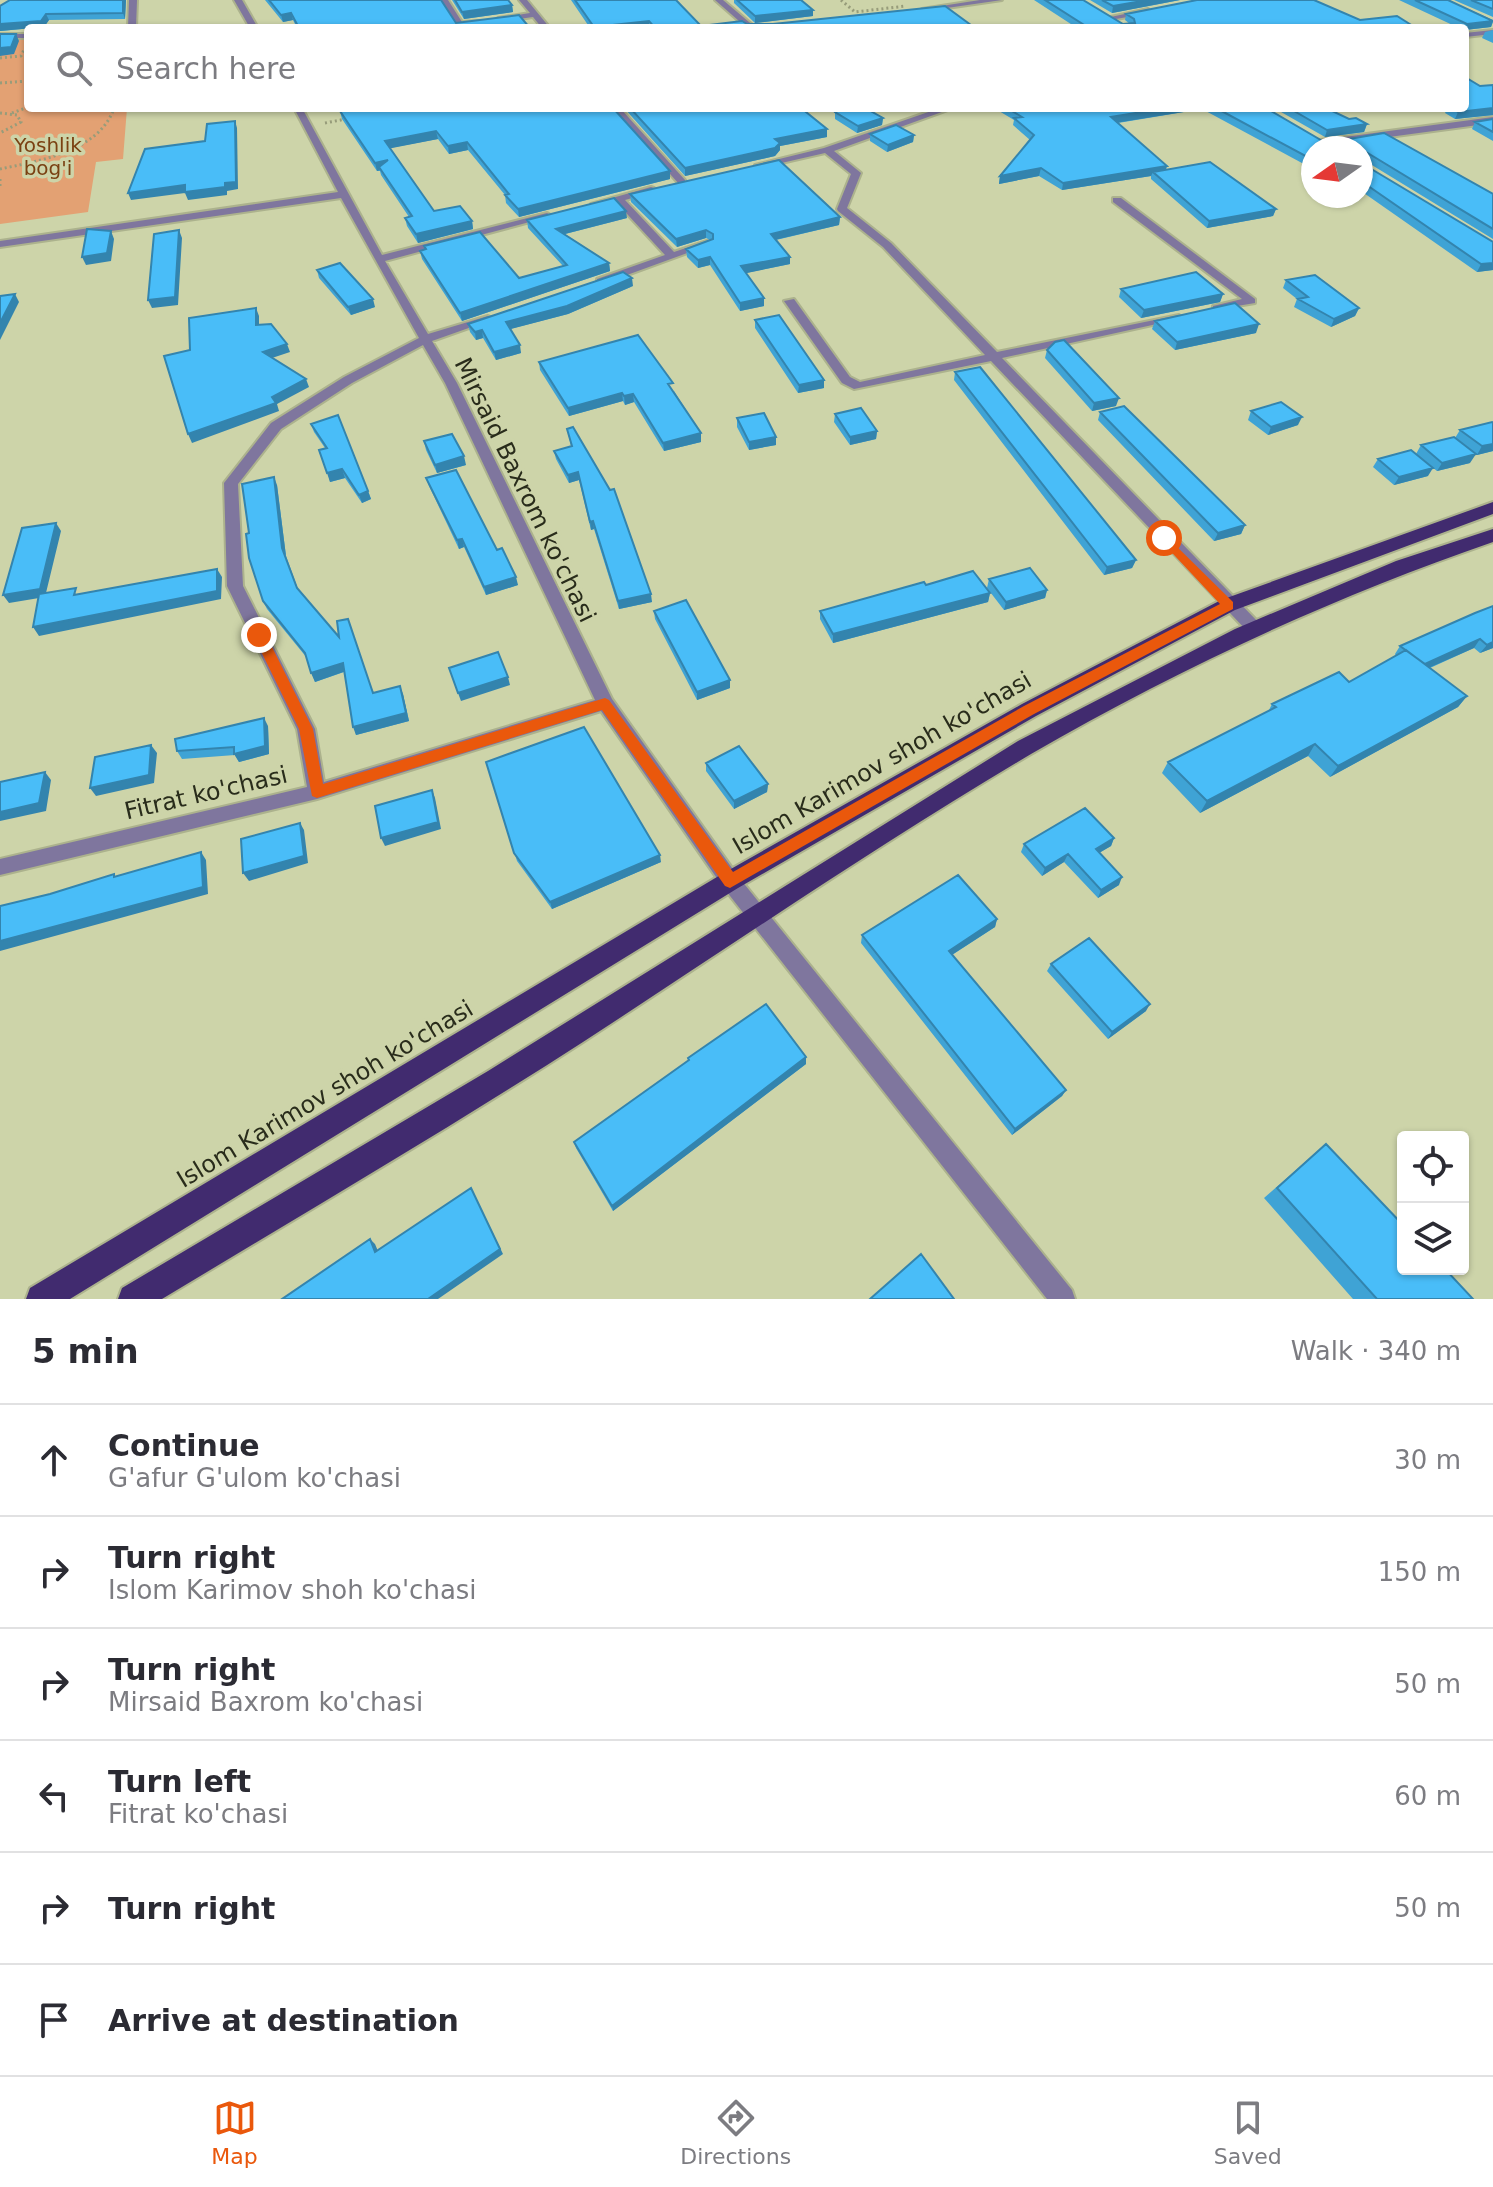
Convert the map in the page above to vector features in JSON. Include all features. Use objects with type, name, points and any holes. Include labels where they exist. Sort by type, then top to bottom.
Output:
[{"type":"main road","name":"Islom Karimov shoh ko'chasi","points":[[41,1299],[730,881],[1029,710],[1228,605],[1493,508]]},
{"type":"main road","points":[[133,1299],[498,1081],[1026,747],[1254,628],[1403,566],[1493,535]]},
{"type":"street","points":[[132,24],[133,0]]},
{"type":"street","points":[[238,0],[252,24]]},
{"type":"street","points":[[444,0],[459,24]]},
{"type":"street","points":[[523,0],[543,24]]},
{"type":"street","points":[[719,0],[748,24]]},
{"type":"street","points":[[920,10],[998,0]]},
{"type":"street","points":[[1110,18],[1152,10]]},
{"type":"street","points":[[1100,12],[1120,24]]},
{"type":"street","points":[[468,24],[535,15]]},
{"type":"street","points":[[1469,35],[1493,32]]},
{"type":"street","points":[[0,36],[24,36]]},
{"type":"street","name":"Mirsaid Baxrom ko'chasi","points":[[300,112],[379,259],[451,383],[605,703],[730,881],[1063,1299]]},
{"type":"street","points":[[619,112],[682,182]]},
{"type":"street","points":[[755,166],[827,150],[937,112]]},
{"type":"street","points":[[1373,138],[1493,120]]},
{"type":"street","points":[[827,150],[856,173],[842,209],[887,245],[1228,605],[1254,628]]},
{"type":"street","points":[[670,186],[697,179]]},
{"type":"street","points":[[588,206],[657,189]]},
{"type":"street","points":[[0,244],[345,194]]},
{"type":"street","points":[[618,198],[671,255]]},
{"type":"street","points":[[1117,200],[1251,301],[1205,311]]},
{"type":"street","points":[[379,259],[558,213]]},
{"type":"street","points":[[582,288],[707,244]]},
{"type":"street","points":[[790,301],[846,380],[858,386],[1190,314]]},
{"type":"street","points":[[317,792],[306,729],[235,586],[231,483],[276,426],[348,380],[425,339],[498,316]]},
{"type":"street","name":"Fitrat ko'chasi","points":[[0,867],[317,792],[605,703]]},
{"type":"path","points":[[841,0],[855,12],[906,6],[898,0]]},
{"type":"path","points":[[0,83],[24,81]]},
{"type":"path","points":[[11,114],[24,109]]},
{"type":"path","points":[[0,169],[86,142],[104,130],[114,119],[114,112]]},
{"type":"path","points":[[0,113],[17,115],[21,122],[0,133]]},
{"type":"path","points":[[308,127],[350,119]]},
{"type":"path","points":[[0,179],[0,186]]},
{"type":"green space","name":"Yoshlik bog'i","points":[[0,39],[24,39],[24,112],[127,112],[123,159],[96,162],[88,212],[0,224]]},
{"type":"building","points":[[10,0],[123,0],[123,13],[46,14],[41,21],[0,24],[0,6]]},
{"type":"building","points":[[269,0],[441,0],[456,23],[519,15],[527,24],[297,24],[291,13],[281,15]]},
{"type":"building","points":[[455,0],[508,0],[512,5],[462,12]]},
{"type":"building","points":[[575,0],[676,0],[699,24],[652,24],[649,21],[592,24]]},
{"type":"building","points":[[737,0],[801,0],[813,10],[755,16]]},
{"type":"building","points":[[1045,0],[1083,0],[1123,24],[1083,24]]},
{"type":"building","points":[[1102,0],[1148,0],[1113,6]]},
{"type":"building","points":[[1197,0],[1314,0],[1360,20],[1397,16],[1410,24],[1123,24],[1135,23],[1126,14]]},
{"type":"building","points":[[1415,0],[1448,0],[1493,21],[1467,24]]},
{"type":"building","points":[[1471,0],[1493,0],[1493,9]]},
{"type":"building","points":[[945,6],[970,24],[773,24]]},
{"type":"building","points":[[742,21],[747,24],[717,24]]},
{"type":"building","points":[[0,34],[16,34],[11,47],[0,48]]},
{"type":"building","points":[[1469,79],[1480,86],[1493,85],[1493,108],[1469,111]]},
{"type":"building","points":[[341,112],[617,112],[670,171],[518,209],[467,142],[448,146],[436,131],[385,141],[434,211],[460,206],[472,221],[416,234],[405,218],[412,216],[379,167],[388,160],[375,163]]},
{"type":"building","points":[[634,112],[806,112],[827,129],[775,139],[780,143],[775,148],[685,168]]},
{"type":"building","points":[[835,112],[872,112],[883,118],[858,126]]},
{"type":"building","points":[[1014,112],[1142,112],[1111,117],[1167,166],[1063,183],[1041,168],[1000,176],[1034,135],[1014,118],[1022,117]]},
{"type":"building","points":[[1223,112],[1273,112],[1314,136],[1301,136],[1301,154]]},
{"type":"building","points":[[1296,112],[1334,112],[1367,124],[1327,130]]},
{"type":"building","points":[[1493,119],[1493,132],[1475,122]]},
{"type":"building","points":[[235,121],[236,182],[225,183],[225,187],[185,192],[185,185],[128,193],[145,149],[205,141],[207,124]]},
{"type":"building","points":[[896,125],[914,135],[888,145],[870,134]]},
{"type":"building","points":[[1384,133],[1493,194],[1493,229],[1373,156],[1373,136],[1367,136]]},
{"type":"building","points":[[779,160],[840,217],[771,234],[790,257],[741,266],[764,298],[740,303],[710,257],[698,260],[686,249],[713,239],[713,234],[706,230],[676,239],[630,194]]},
{"type":"building","points":[[1210,162],[1276,209],[1209,221],[1153,172]]},
{"type":"building","points":[[1373,170],[1493,242],[1493,263],[1481,264],[1373,189]]},
{"type":"building","points":[[614,198],[626,211],[556,229],[609,263],[460,313],[420,251],[426,249],[424,246],[480,232],[519,278],[567,265],[527,220]]},
{"type":"building","points":[[87,229],[111,231],[107,253],[82,257]]},
{"type":"building","points":[[179,230],[175,297],[148,300],[154,234]]},
{"type":"building","points":[[340,263],[373,299],[348,307],[317,270]]},
{"type":"building","points":[[623,272],[632,278],[567,306],[506,322],[520,345],[494,352],[482,330],[475,332],[468,324]]},
{"type":"building","points":[[1196,272],[1223,294],[1144,310],[1121,289]]},
{"type":"building","points":[[1315,275],[1359,308],[1334,319],[1298,299],[1308,297],[1286,280]]},
{"type":"building","points":[[15,294],[0,323],[0,296]]},
{"type":"building","points":[[1235,303],[1259,324],[1177,342],[1155,321]]},
{"type":"building","points":[[256,308],[256,325],[271,324],[287,344],[263,352],[306,379],[272,397],[276,403],[188,434],[164,356],[190,350],[189,318]]},
{"type":"building","points":[[779,315],[824,380],[799,385],[755,320]]},
{"type":"building","points":[[638,335],[673,383],[668,384],[701,433],[663,443],[633,394],[624,396],[622,393],[568,408],[539,362]]},
{"type":"building","points":[[1064,340],[1119,398],[1094,403],[1047,350],[1055,342]]},
{"type":"building","points":[[980,367],[1136,560],[1107,567],[955,372]]},
{"type":"building","points":[[1281,402],[1302,417],[1271,427],[1251,411]]},
{"type":"building","points":[[1124,406],[1245,525],[1218,533],[1100,412]]},
{"type":"building","points":[[861,408],[877,431],[850,437],[835,414]]},
{"type":"building","points":[[764,413],[776,437],[749,442],[737,418]]},
{"type":"building","points":[[338,415],[368,491],[359,495],[342,469],[327,473],[319,450],[327,448],[311,424]]},
{"type":"building","points":[[1492,422],[1493,444],[1482,446],[1460,430]]},
{"type":"building","points":[[573,427],[610,490],[614,489],[651,594],[618,601],[593,521],[590,522],[578,472],[568,475],[554,451],[572,446],[567,429]]},
{"type":"building","points":[[452,434],[464,456],[435,465],[424,441]]},
{"type":"building","points":[[1454,437],[1476,454],[1442,463],[1421,445]]},
{"type":"building","points":[[1411,450],[1433,468],[1399,477],[1378,459]]},
{"type":"building","points":[[456,470],[497,550],[502,548],[516,577],[484,587],[462,539],[457,540],[426,478]]},
{"type":"building","points":[[274,477],[282,548],[297,588],[339,637],[337,621],[348,619],[373,693],[400,686],[406,713],[353,727],[343,663],[311,673],[305,653],[263,601],[249,558],[242,484]]},
{"type":"building","points":[[56,523],[40,589],[3,595],[22,528]]},
{"type":"building","points":[[1030,568],[1047,590],[1006,602],[989,579]]},
{"type":"building","points":[[217,569],[217,591],[33,627],[39,594],[76,588],[74,595]]},
{"type":"building","points":[[973,571],[990,593],[833,634],[820,611],[924,582],[926,585]]},
{"type":"building","points":[[686,600],[730,680],[697,692],[654,611]]},
{"type":"building","points":[[1493,606],[1493,642],[1487,645],[1480,639],[1425,664],[1400,646],[1475,613]]},
{"type":"building","points":[[1406,650],[1467,696],[1338,766],[1315,744],[1207,801],[1168,762],[1276,707],[1272,704],[1339,672],[1349,682]]},
{"type":"building","points":[[498,652],[508,677],[458,693],[449,668]]},
{"type":"building","points":[[264,718],[265,746],[234,754],[234,747],[177,751],[175,739]]},
{"type":"building","points":[[584,727],[660,855],[550,902],[514,853],[486,762]]},
{"type":"building","points":[[151,745],[149,775],[90,788],[95,757]]},
{"type":"building","points":[[739,746],[768,784],[734,801],[706,763]]},
{"type":"building","points":[[45,772],[39,803],[0,812],[0,782]]},
{"type":"building","points":[[432,790],[438,822],[381,838],[375,806]]},
{"type":"building","points":[[1085,808],[1114,838],[1096,849],[1122,877],[1101,890],[1068,854],[1045,868],[1024,844]]},
{"type":"building","points":[[300,823],[304,856],[243,873],[241,839]]},
{"type":"building","points":[[201,852],[203,887],[0,941],[0,906]]},
{"type":"building","points":[[958,875],[997,919],[949,951],[1066,1090],[1015,1129],[862,935]]},
{"type":"building","points":[[1089,938],[1150,1004],[1112,1032],[1051,964]]},
{"type":"building","points":[[766,1004],[806,1057],[612,1206],[574,1142]]},
{"type":"building","points":[[1326,1144],[1397,1219],[1397,1275],[1451,1275],[1473,1299],[1377,1299],[1277,1188]]},
{"type":"building","points":[[471,1188],[500,1249],[428,1299],[282,1299],[370,1239],[375,1252]]},
{"type":"building","points":[[921,1254],[954,1299],[870,1299]]},
{"type":"route","points":[[259,635],[306,729],[317,792],[605,703],[730,881],[1029,710],[1228,605],[1164,538]]}]
